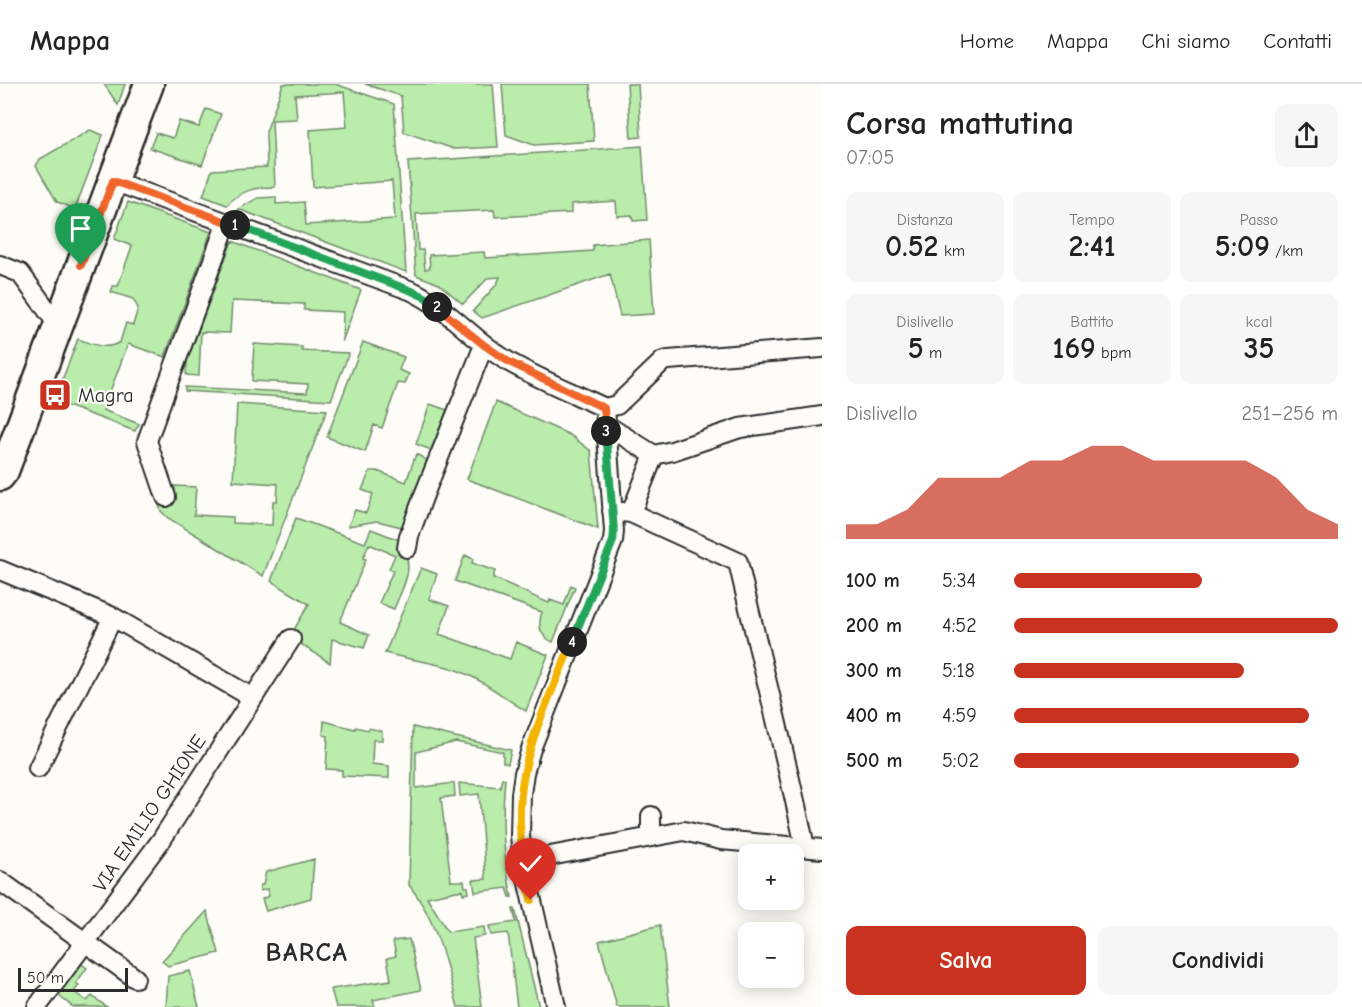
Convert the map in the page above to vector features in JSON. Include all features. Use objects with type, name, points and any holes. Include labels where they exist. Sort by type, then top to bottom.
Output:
[{"type":"main road","points":[[0,500],[4,489],[2,473],[149,84]]},
{"type":"street","points":[[113,181],[418,294],[484,345],[509,362],[605,417],[654,455]]},
{"type":"street","points":[[166,497],[147,441],[227,222]]},
{"type":"street","points":[[0,265],[20,273],[58,325]]},
{"type":"street","points":[[407,548],[424,495],[484,345]]},
{"type":"street","points":[[556,1007],[523,861],[520,836],[524,772],[534,738],[613,541],[605,417],[663,362],[668,360],[822,348]]},
{"type":"street","points":[[654,455],[740,428],[822,416]]},
{"type":"street","points":[[632,513],[654,455]]},
{"type":"street","points":[[523,861],[684,831],[721,840],[814,848],[787,764],[764,678],[738,562],[632,513],[612,512]]},
{"type":"street","points":[[0,570],[112,617],[254,698]]},
{"type":"street","points":[[38,768],[112,617]]},
{"type":"street","name":"VIA EMILIO GHIONE","points":[[37,1007],[162,839],[291,639]]},
{"type":"street","points":[[651,816],[651,837]]},
{"type":"street","points":[[0,881],[135,978]]},
{"type":"green space","points":[[104,84],[125,84],[118,105]]},
{"type":"green space","points":[[283,84],[335,84],[394,104],[406,272],[238,209],[258,198],[276,197],[276,204],[304,202],[306,225],[395,219],[392,181],[313,187],[310,130],[347,127],[344,92],[295,95],[297,119],[272,120],[275,187],[249,190],[227,205],[203,196],[212,170],[267,167],[266,132]]},
{"type":"green space","points":[[365,84],[493,84],[498,147],[454,149],[404,132],[401,96]]},
{"type":"green space","points":[[502,84],[590,84],[594,141],[534,145],[506,135]]},
{"type":"green space","points":[[627,84],[638,84],[641,137],[631,138]]},
{"type":"green space","points":[[206,109],[221,114],[202,165],[150,148],[156,133],[173,138],[179,121],[199,127]]},
{"type":"green space","points":[[90,130],[103,135],[75,209],[57,202],[36,166],[40,159]]},
{"type":"green space","points":[[642,146],[647,220],[633,221],[632,215],[617,216],[616,201],[571,204],[571,213],[495,217],[494,210],[416,214],[418,250],[423,250],[425,269],[430,268],[429,255],[484,252],[485,258],[593,251],[593,245],[649,240],[654,314],[620,316],[610,274],[482,318],[473,311],[497,284],[500,277],[488,278],[463,304],[439,284],[416,275],[408,162]]},
{"type":"green space","points":[[128,202],[211,232],[165,357],[128,344],[103,410],[139,424],[135,431],[54,401],[78,339],[99,346],[115,345],[120,342],[126,323],[133,325],[138,308],[133,299],[111,292],[113,286],[118,286],[132,246],[114,239]]},
{"type":"green space","points":[[232,241],[361,290],[342,342],[343,312],[304,310],[304,304],[232,301],[230,333],[201,332],[199,376],[186,375],[187,361]]},
{"type":"green space","points":[[363,342],[404,357],[399,370],[409,374],[405,384],[398,383],[382,428],[374,425],[365,452],[327,437]]},
{"type":"green space","points":[[254,344],[302,347],[302,351],[349,353],[331,400],[185,391],[185,387],[307,393],[308,384],[252,381]]},
{"type":"green space","points":[[496,402],[570,435],[591,451],[598,529],[467,479]]},
{"type":"green space","points":[[237,404],[327,410],[263,576],[168,518],[161,511],[157,500],[175,493],[175,486],[196,487],[194,515],[233,517],[233,523],[272,525],[273,501],[277,501],[278,484],[233,481]]},
{"type":"green space","points":[[430,404],[447,410],[431,450],[416,444]]},
{"type":"green space","points":[[416,454],[427,460],[402,527],[377,521],[348,526],[355,510],[366,513],[373,494],[362,490],[370,471],[377,471],[406,482]]},
{"type":"green space","points":[[296,518],[365,543],[371,529],[402,541],[398,551],[405,554],[407,561],[407,575],[394,609],[379,603],[393,571],[389,569],[395,555],[369,544],[363,558],[366,559],[340,622],[369,635],[364,648],[332,639],[330,663],[296,641],[295,628],[309,604],[271,581]]},
{"type":"green space","points":[[465,555],[473,559],[472,563],[495,571],[493,578],[549,603],[550,600],[564,605],[571,585],[575,587],[553,642],[542,633],[540,621],[542,612],[455,581]]},
{"type":"green space","points":[[421,568],[437,574],[429,599],[449,606],[439,634],[510,659],[516,642],[548,655],[526,711],[466,674],[385,653]]},
{"type":"green space","points":[[324,721],[355,729],[356,727],[382,731],[382,740],[373,740],[372,764],[389,766],[389,778],[342,776],[342,770],[326,769],[328,736],[323,735]]},
{"type":"green space","points":[[413,727],[511,750],[508,764],[503,762],[503,752],[456,742],[416,752],[416,788],[454,783],[455,796],[441,798],[451,881],[464,881],[469,893],[463,894],[462,890],[427,897],[448,932],[484,927],[485,936],[473,938],[482,1007],[458,1007],[434,928],[409,885]]},
{"type":"green space","points":[[502,778],[505,779],[503,824],[505,853],[512,897],[507,888],[475,892],[473,880],[486,879],[479,794],[460,796],[459,783],[500,787]]},
{"type":"green space","points":[[314,859],[311,898],[266,911],[262,899],[269,896],[267,889],[260,891],[260,885],[263,885],[266,872]]},
{"type":"green space","points":[[513,909],[515,909],[539,1007],[517,1007],[508,933],[491,935],[489,926],[516,922]]},
{"type":"green space","points":[[207,911],[219,953],[168,966],[162,961]]},
{"type":"green space","points":[[660,925],[670,1007],[617,1007],[599,941]]},
{"type":"green space","points":[[409,939],[421,990],[373,1000],[375,1007],[336,1007],[331,989],[391,980],[387,958],[396,956],[393,941]]},
{"type":"green space","points":[[80,963],[87,968],[76,983],[79,985],[74,992],[87,1001],[92,996],[107,1007],[73,1007],[55,993]]},
{"type":"green space","points":[[190,971],[199,1007],[166,1007],[168,976]]},
{"type":"place","name":"Magra","points":[[55,395]]},
{"type":"district","name":"BARCA","points":[[307,952]]},
{"type":"route","points":[[81,265],[113,181],[425,297],[484,345],[509,362],[604,408],[613,541],[534,738],[524,772],[520,836],[531,900]]}]
